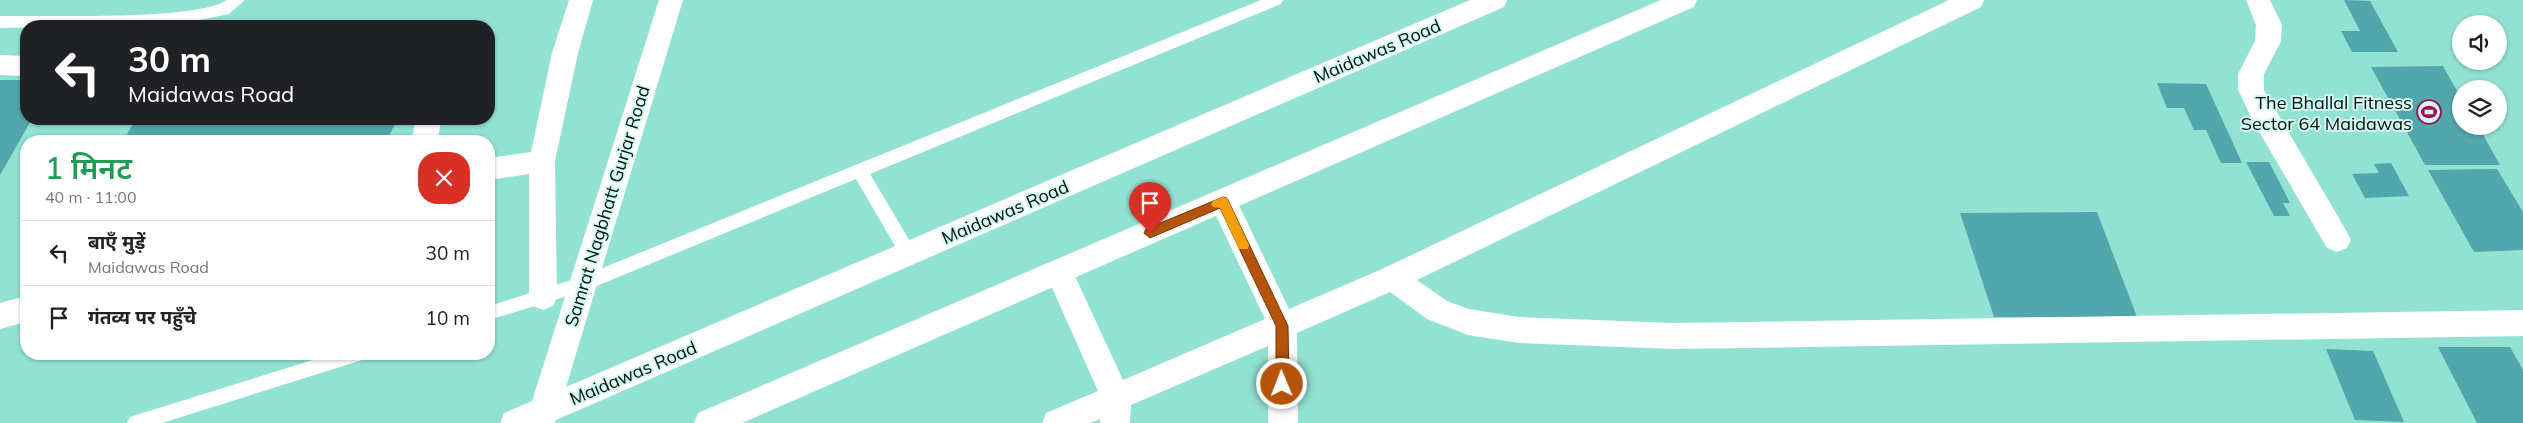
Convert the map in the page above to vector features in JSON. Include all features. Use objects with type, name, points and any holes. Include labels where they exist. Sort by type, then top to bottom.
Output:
[{"type":"street","points":[[543,297],[542,161],[565,53],[581,0]]},
{"type":"street","name":"Samrat Nagbhatt Gurjar Road","points":[[542,417],[671,0]]},
{"type":"street","name":"Maidawas Road","points":[[515,423],[542,417],[908,253],[1494,0]]},
{"type":"street","points":[[710,423],[1685,0]]},
{"type":"street","points":[[1056,423],[1116,410],[1282,326],[1392,278],[1709,128],[1972,0]]},
{"type":"street","points":[[2258,0],[2269,25],[2268,41],[2251,74],[2251,90],[2337,240]]},
{"type":"street","points":[[0,65],[20,66]]},
{"type":"street","points":[[495,168],[542,161]]},
{"type":"street","points":[[1223,202],[1282,326],[1283,423]]},
{"type":"street","points":[[1059,272],[1116,410]]},
{"type":"street","points":[[1392,278],[1437,310],[1468,322],[1518,330],[1674,336],[2523,323]]},
{"type":"street","points":[[0,316],[20,311]]},
{"type":"lane","points":[[116,20],[174,19],[224,10],[238,0]]},
{"type":"lane","points":[[495,311],[581,286],[1276,0]]},
{"type":"lane","points":[[0,22],[20,22]]},
{"type":"lane","points":[[860,171],[908,253]]},
{"type":"lane","points":[[136,423],[337,360]]},
{"type":"building","points":[[2344,0],[2370,1],[2398,52],[2352,52],[2341,31],[2360,31]]},
{"type":"building","name":"The Bhallal Fitness Sector 64 Maidawas","points":[[2443,66],[2452,82],[2452,135],[2483,135],[2500,165],[2425,165],[2371,67]]},
{"type":"building","points":[[0,80],[20,80],[20,125],[29,125],[23,135],[20,135],[20,140],[0,175]]},
{"type":"building","points":[[2157,83],[2206,84],[2242,163],[2221,163],[2206,130],[2194,130],[2184,108],[2167,108]]},
{"type":"building","points":[[132,125],[394,125],[390,135],[127,135]]},
{"type":"building","points":[[2246,162],[2269,162],[2290,203],[2283,203],[2290,216],[2274,216]]},
{"type":"building","points":[[2391,163],[2409,196],[2365,198],[2352,174],[2379,173],[2374,164]]},
{"type":"building","points":[[2497,169],[2523,212],[2523,250],[2474,252],[2428,170]]},
{"type":"building","points":[[2097,212],[2137,317],[1994,317],[1960,213]]},
{"type":"building","points":[[2438,347],[2510,347],[2523,370],[2523,423],[2477,423]]},
{"type":"building","points":[[2326,349],[2373,351],[2404,422],[2355,420]]},
{"type":"slow traffic","points":[[1217,204],[1223,202],[1243,245]]},
{"type":"place","name":"The Bhallal Fitness Sector 64 Maidawas","points":[[2429,112]]},
{"type":"route","points":[[1150,233],[1223,202],[1282,326],[1282,384]]}]
